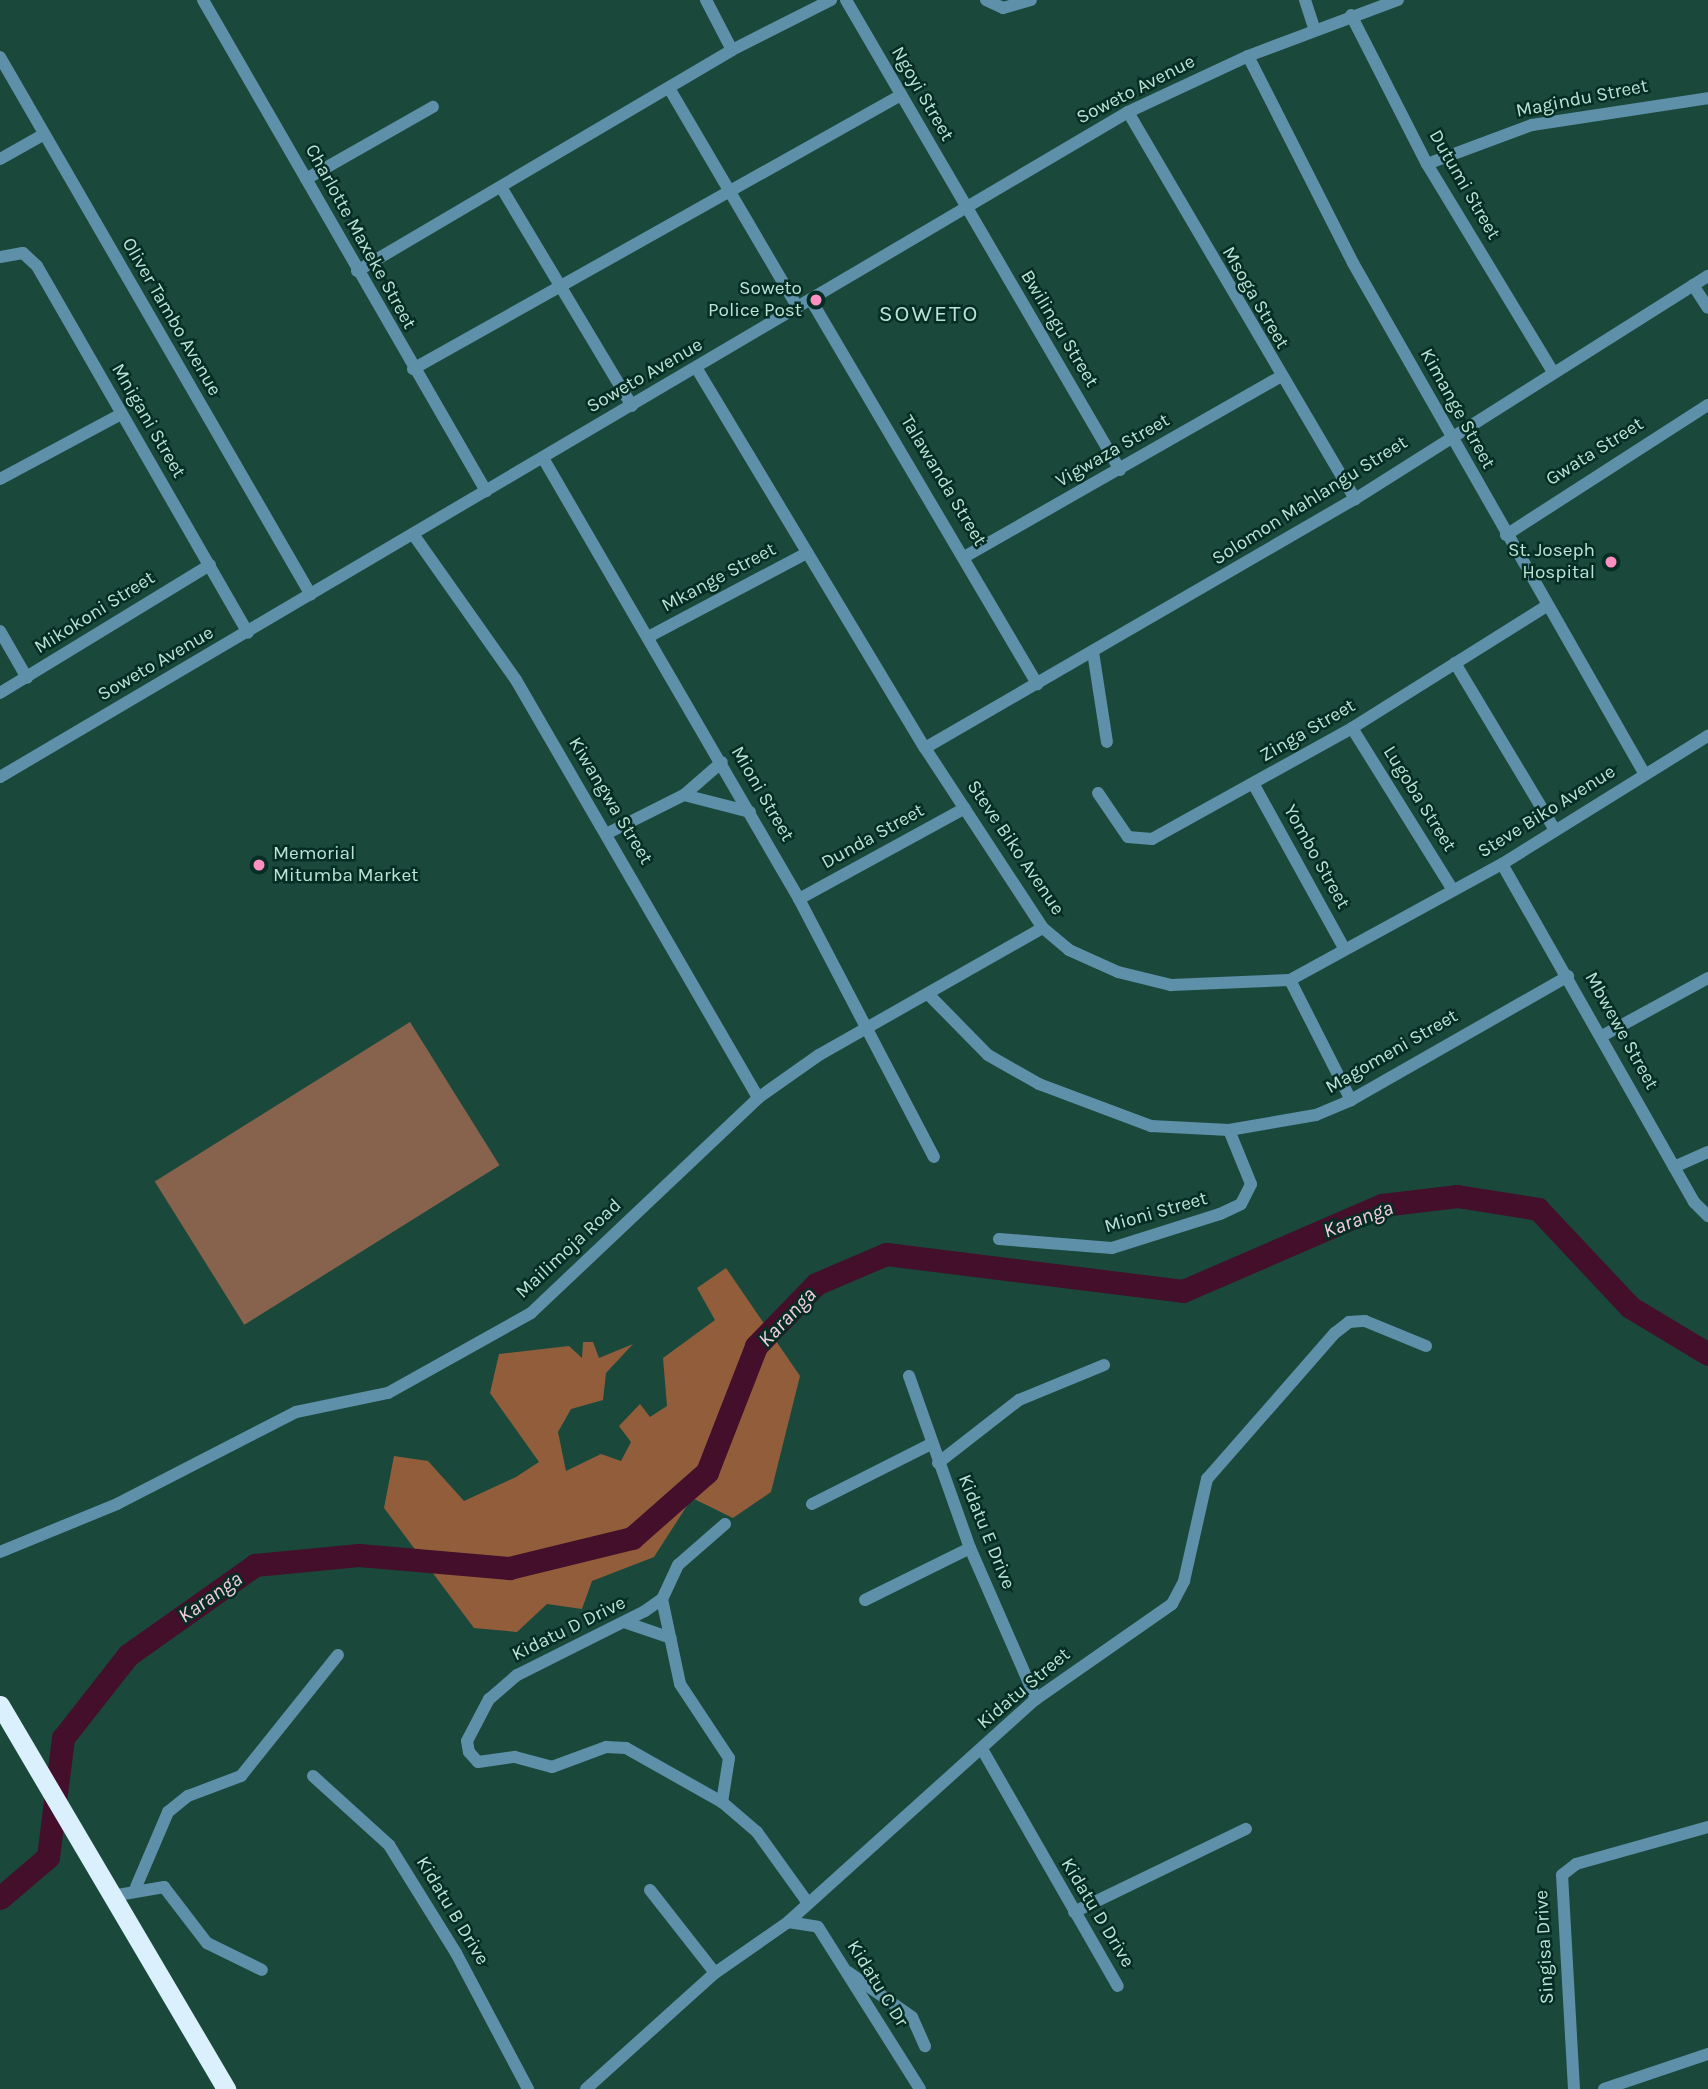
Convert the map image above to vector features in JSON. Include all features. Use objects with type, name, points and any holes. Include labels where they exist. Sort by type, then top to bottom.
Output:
[{"type":"highway","points":[[0,1706],[226,2089]]},
{"type":"street","points":[[706,0],[733,50]]},
{"type":"street","points":[[357,271],[733,50],[831,0]]},
{"type":"street","name":"Ngoyi Street","points":[[846,0],[964,208]]},
{"type":"street","points":[[986,0],[1003,8],[1031,0]]},
{"type":"street","points":[[1305,0],[1315,30]]},
{"type":"street","name":"Soweto Avenue","points":[[0,777],[697,369],[1128,112],[1248,56],[1351,15],[1398,0]]},
{"type":"street","name":"Charlotte Maxeke Street","points":[[206,1],[357,271],[486,491]]},
{"type":"street","name":"Dutumi Street","points":[[1351,15],[1427,164],[1552,370]]},
{"type":"street","name":"Kimange Street","points":[[1248,56],[1450,436],[1545,607],[1644,773]]},
{"type":"street","name":"Oliver Tambo Avenue","points":[[0,57],[311,595]]},
{"type":"street","points":[[668,88],[798,308]]},
{"type":"street","points":[[413,369],[558,285],[901,95]]},
{"type":"street","name":"Magindu Street","points":[[1427,164],[1532,125],[1708,98]]},
{"type":"street","points":[[306,179],[433,107]]},
{"type":"street","name":"Msoga Street","points":[[1128,112],[1278,378],[1355,499]]},
{"type":"street","points":[[0,159],[43,135]]},
{"type":"street","points":[[501,187],[632,406]]},
{"type":"street","name":"Bwilingu Street","points":[[964,208],[1119,470]]},
{"type":"street","name":"Mnigani Street","points":[[0,257],[23,253],[37,267],[248,633]]},
{"type":"street","name":"Solomon Mahlangu Street","points":[[925,748],[1355,499],[1552,370],[1708,276]]},
{"type":"street","points":[[1693,285],[1708,309]]},
{"type":"street","name":"Talawanda Street","points":[[811,300],[967,556],[1037,684]]},
{"type":"street","name":"Steve Biko Avenue","points":[[697,369],[925,748],[1043,928],[1069,950],[1171,985],[1290,980],[1344,948],[1502,864],[1644,773],[1708,736]]},
{"type":"street","name":"Vigwaza Street","points":[[967,556],[1278,378]]},
{"type":"street","name":"Gwata Street","points":[[1506,535],[1708,405]]},
{"type":"street","points":[[0,479],[121,414]]},
{"type":"street","name":"Mioni Street","points":[[543,458],[650,636],[799,899],[863,1029],[934,1157]]},
{"type":"street","name":"Kiwangwa Street","points":[[412,534],[495,647],[608,833],[758,1098]]},
{"type":"street","name":"Mkange Street","points":[[650,636],[807,553]]},
{"type":"street","name":"Mikokoni Street","points":[[0,693],[210,565]]},
{"type":"street","name":"Zinga Street","points":[[1098,793],[1128,837],[1152,839],[1254,785],[1352,728],[1545,607]]},
{"type":"street","points":[[0,631],[27,678]]},
{"type":"street","points":[[1093,652],[1107,742]]},
{"type":"street","points":[[1455,663],[1555,830]]},
{"type":"street","name":"Lugoba Street","points":[[1352,728],[1452,890]]},
{"type":"street","points":[[608,833],[684,795],[722,762]]},
{"type":"street","name":"Yombo Street","points":[[1254,785],[1344,948]]},
{"type":"street","points":[[684,795],[750,812]]},
{"type":"street","name":"Dunda Street","points":[[799,899],[965,808]]},
{"type":"street","name":"Mbwewe Street","points":[[1502,864],[1568,976],[1674,1167],[1708,1216]]},
{"type":"street","name":"Mailimoja Road","points":[[0,1552],[117,1503],[296,1412],[388,1393],[531,1313],[758,1098],[863,1029],[929,995],[1043,928]]},
{"type":"street","name":"Magomeni Street","points":[[929,995],[988,1055],[1039,1084],[1151,1126],[1229,1130],[1316,1115],[1351,1100],[1568,976]]},
{"type":"street","points":[[1602,1036],[1708,978]]},
{"type":"street","points":[[1290,980],[1351,1100]]},
{"type":"street","name":"Mioni Street","points":[[999,1239],[1112,1248],[1220,1214],[1241,1204],[1251,1184],[1229,1130]]},
{"type":"street","points":[[1674,1167],[1708,1152]]},
{"type":"street","name":"Kidatu Street","points":[[586,2089],[715,1973],[788,1922],[1036,1699],[1172,1604],[1184,1581],[1207,1479],[1335,1333],[1365,1321],[1426,1346]]},
{"type":"street","points":[[939,1463],[1019,1400],[1104,1365]]},
{"type":"street","name":"Kidatu E Drive","points":[[909,1376],[970,1548],[1036,1699]]},
{"type":"street","points":[[811,1504],[932,1444]]},
{"type":"street","points":[[722,1802],[729,1758],[680,1684],[662,1599],[678,1564],[725,1524]]},
{"type":"street","points":[[865,1600],[970,1548]]},
{"type":"street","name":"Kidatu D Drive","points":[[662,1599],[628,1623],[517,1675],[489,1699],[467,1741],[469,1752],[478,1762],[514,1757],[552,1767],[606,1747],[626,1748],[722,1802],[764,1839],[808,1903]]},
{"type":"street","points":[[628,1623],[671,1638]]},
{"type":"street","points":[[136,1887],[168,1812],[188,1796],[241,1776],[338,1655]]},
{"type":"street","name":"Kidatu D Drive","points":[[982,1749],[1118,1986]]},
{"type":"street","name":"Kidatu B Drive","points":[[313,1776],[389,1844],[456,1953],[528,2089]]},
{"type":"street","name":"Singisa Drive","points":[[1574,2089],[1562,1875],[1576,1864],[1708,1827]]},
{"type":"street","points":[[1074,1912],[1246,1829]]},
{"type":"street","points":[[112,1896],[136,1887],[164,1887],[207,1943],[262,1970]]},
{"type":"street","points":[[650,1890],[715,1973]]},
{"type":"street","name":"Kidatu C Dr","points":[[788,1922],[818,1927],[920,2089]]},
{"type":"street","points":[[845,1969],[912,2017],[925,2046]]},
{"type":"street","points":[[1604,2089],[1708,2054]]},
{"type":"shaded area","points":[[410,1022],[500,1165],[244,1325],[155,1182]]},
{"type":"shaded area","points":[[726,1268],[800,1376],[771,1492],[733,1518],[692,1498],[654,1557],[592,1581],[582,1609],[547,1604],[517,1632],[474,1628],[384,1508],[394,1456],[428,1461],[464,1501],[516,1477],[539,1462],[490,1393],[499,1354],[569,1346],[582,1358],[583,1342],[593,1342],[599,1358],[633,1344],[606,1373],[603,1400],[571,1409],[558,1432],[566,1471],[601,1454],[621,1461],[631,1442],[619,1426],[640,1404],[650,1417],[667,1406],[663,1358],[715,1320],[697,1288]]},
{"type":"waterway","name":"Karanga","points":[[0,1898],[48,1857],[63,1738],[128,1655],[255,1565],[359,1555],[509,1568],[632,1538],[707,1472],[756,1346],[816,1284],[886,1254],[1183,1291],[1382,1205],[1457,1196],[1538,1209],[1630,1307],[1708,1354]]},
{"type":"place","name":"Soweto Police Post","points":[[816,300]]},
{"type":"place","name":"St. Joseph Hospital","points":[[1611,562]]},
{"type":"place","name":"Memorial Mitumba Market","points":[[259,865]]},
{"type":"district","name":"SOWETO","points":[[929,314]]}]
